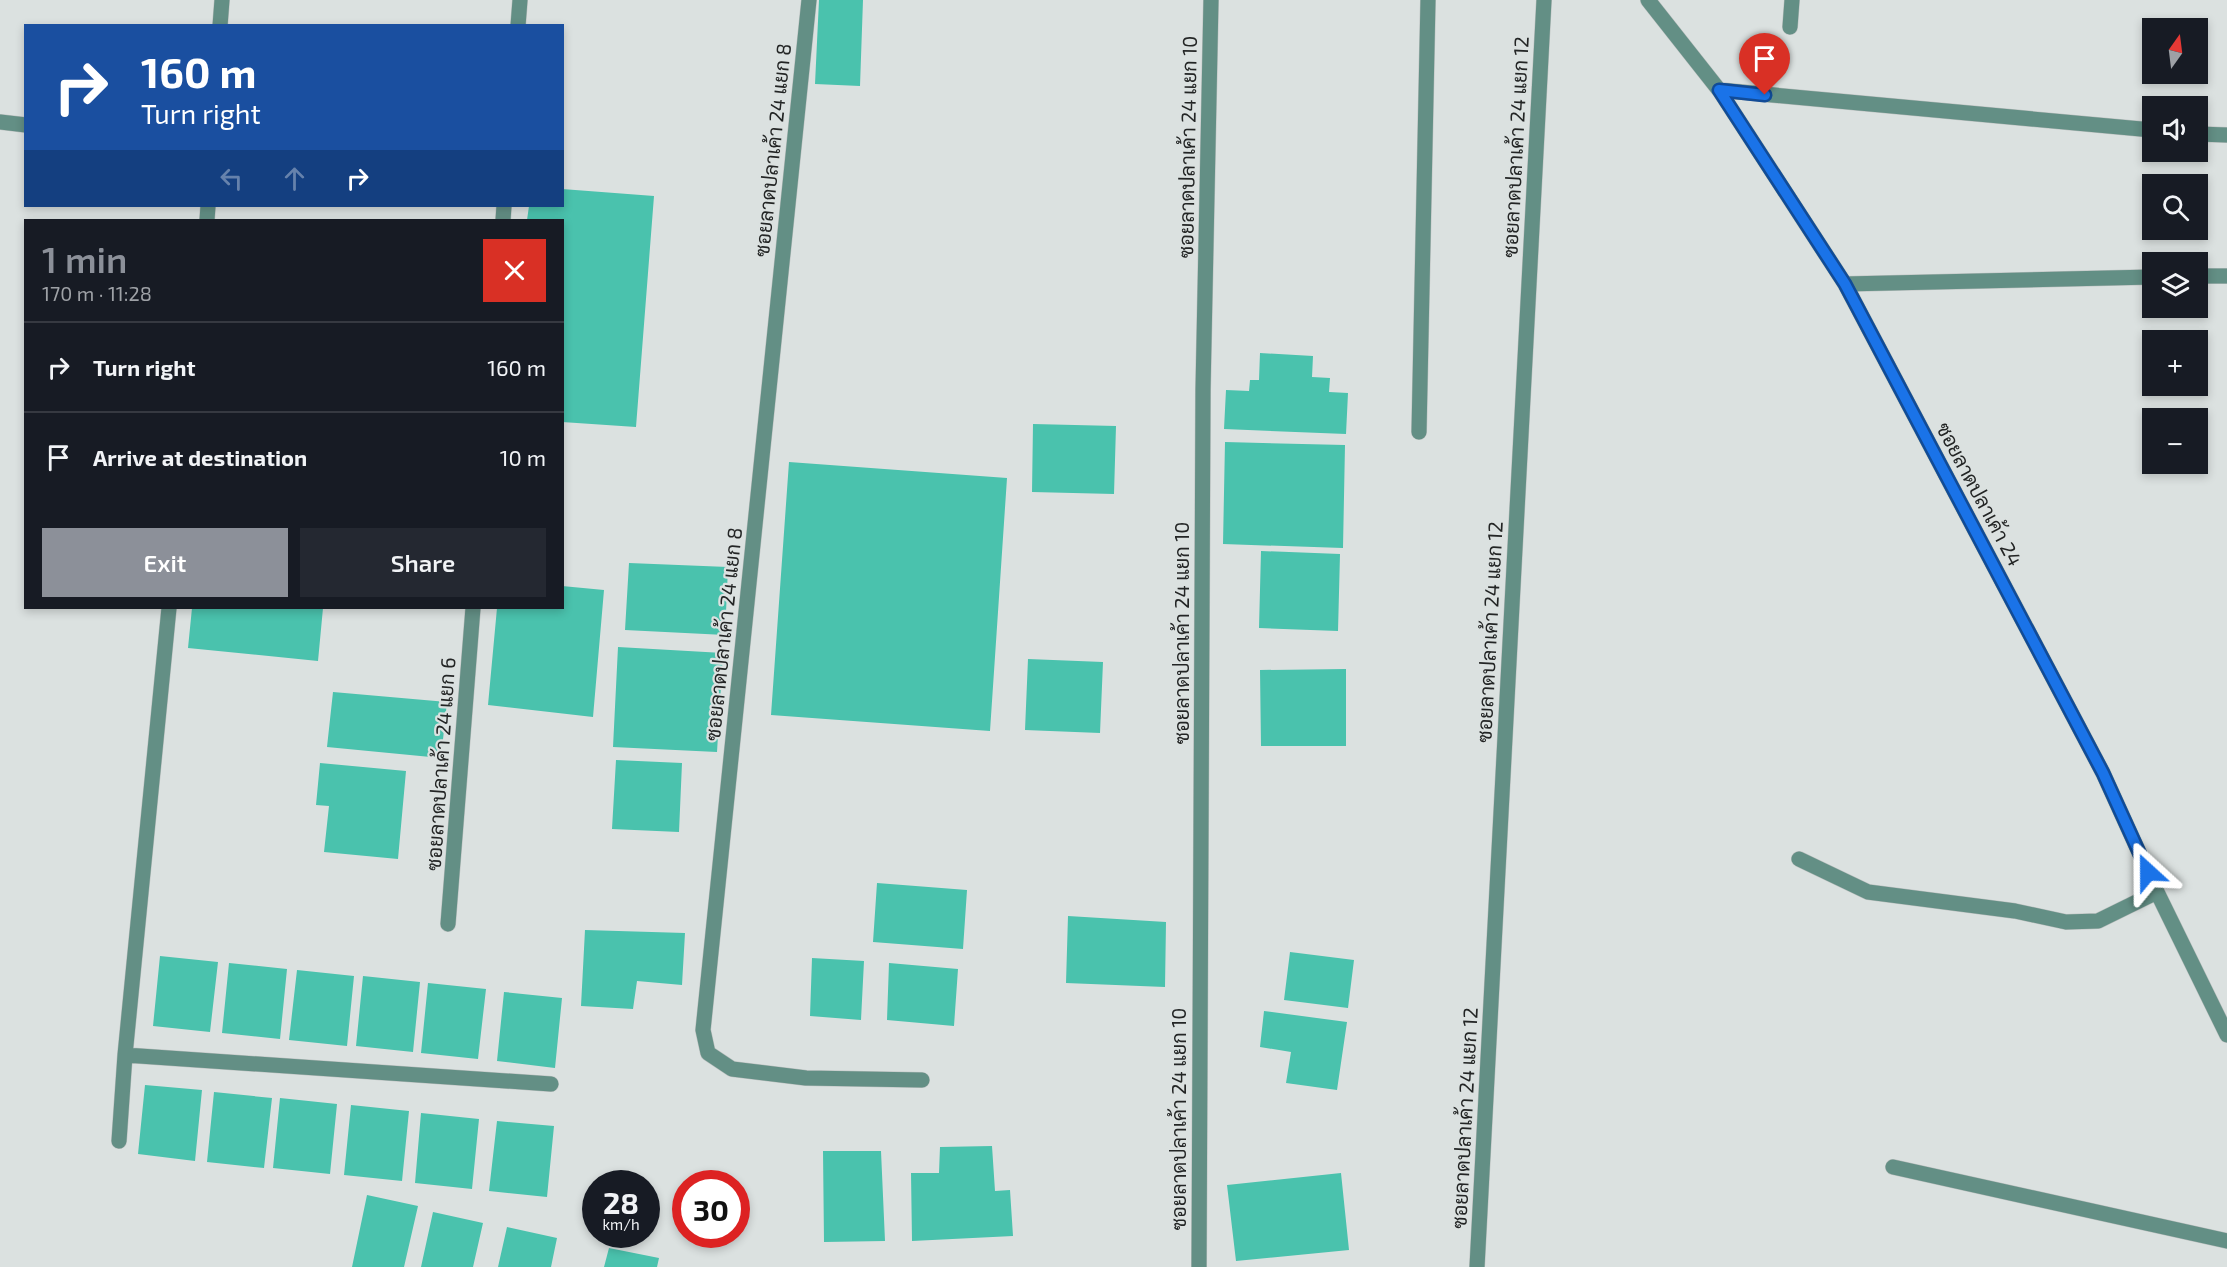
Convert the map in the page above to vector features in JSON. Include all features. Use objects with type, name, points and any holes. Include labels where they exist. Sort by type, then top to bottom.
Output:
[{"type":"street","points":[[220,24],[222,0]]},
{"type":"street","points":[[518,24],[520,0]]},
{"type":"street","name":"ซอยลาดปลาเค้า 24 แยก 8","points":[[809,0],[704,1030],[708,1053],[732,1069],[806,1078],[922,1080]]},
{"type":"street","name":"ซอยลาดปลาเค้า 24 แยก 10","points":[[1199,1267],[1203,390],[1211,0]]},
{"type":"street","points":[[1419,432],[1428,0]]},
{"type":"street","name":"ซอยลาดปลาเค้า 24 แยก 12","points":[[1477,1267],[1544,0]]},
{"type":"street","name":"ซอยลาดปลาเค้า 24","points":[[1648,0],[1719,90],[1845,284],[2103,773],[2157,892],[2227,1035]]},
{"type":"street","points":[[1790,27],[1792,0]]},
{"type":"street","points":[[1719,90],[2142,129]]},
{"type":"street","points":[[0,122],[24,125]]},
{"type":"street","points":[[2208,134],[2227,135]]},
{"type":"street","points":[[2208,276],[2227,276]]},
{"type":"street","points":[[1845,284],[2142,277]]},
{"type":"street","points":[[119,1141],[125,1055],[169,609]]},
{"type":"street","name":"ซอยลาดปลาเค้า 24 แยก 6","points":[[448,924],[473,609]]},
{"type":"street","points":[[1798,859],[1868,892],[2014,912],[2066,922],[2098,921],[2157,892]]},
{"type":"street","points":[[125,1055],[551,1084]]},
{"type":"street","points":[[1893,1167],[2227,1241]]},
{"type":"building","points":[[819,0],[863,0],[860,86],[815,84]]},
{"type":"building","points":[[564,189],[654,196],[636,427],[564,422],[564,219],[527,219],[529,207],[564,207]]},
{"type":"building","points":[[1260,353],[1313,356],[1312,377],[1330,378],[1329,392],[1348,393],[1346,434],[1224,429],[1226,390],[1249,391],[1250,380],[1259,380]]},
{"type":"building","points":[[1033,424],[1116,426],[1114,494],[1032,492]]},
{"type":"building","points":[[1225,442],[1345,445],[1343,548],[1223,544]]},
{"type":"building","points":[[789,462],[1007,478],[990,731],[771,715]]},
{"type":"building","points":[[1261,551],[1340,554],[1338,631],[1259,628]]},
{"type":"building","points":[[629,563],[728,567],[725,635],[625,630]]},
{"type":"building","points":[[564,586],[604,590],[593,717],[488,705],[497,609],[564,609]]},
{"type":"building","points":[[192,609],[323,609],[318,661],[188,648]]},
{"type":"building","points":[[618,647],[723,653],[717,752],[613,747]]},
{"type":"building","points":[[1028,659],[1103,662],[1100,733],[1025,730]]},
{"type":"building","points":[[1346,669],[1346,746],[1261,746],[1260,670]]},
{"type":"building","points":[[333,692],[447,702],[441,758],[327,747]]},
{"type":"building","points":[[616,760],[682,763],[679,832],[612,829]]},
{"type":"building","points":[[320,763],[406,771],[398,859],[324,852],[329,806],[316,805]]},
{"type":"building","points":[[877,883],[967,890],[963,949],[873,942]]},
{"type":"building","points":[[1068,916],[1166,922],[1165,987],[1066,983]]},
{"type":"building","points":[[585,930],[685,933],[682,985],[637,981],[633,1009],[581,1006]]},
{"type":"building","points":[[1290,952],[1354,960],[1348,1008],[1284,1000]]},
{"type":"building","points":[[160,956],[218,962],[210,1032],[153,1026]]},
{"type":"building","points":[[812,958],[864,961],[861,1020],[810,1016]]},
{"type":"building","points":[[229,963],[287,969],[280,1039],[222,1033]]},
{"type":"building","points":[[889,963],[958,969],[954,1026],[887,1020]]},
{"type":"building","points":[[297,970],[354,976],[347,1046],[289,1040]]},
{"type":"building","points":[[363,976],[420,982],[413,1052],[356,1046]]},
{"type":"building","points":[[428,983],[486,989],[478,1059],[421,1053]]},
{"type":"building","points":[[504,992],[562,998],[555,1068],[497,1061]]},
{"type":"building","points":[[1264,1011],[1347,1022],[1337,1090],[1286,1083],[1291,1052],[1260,1047]]},
{"type":"building","points":[[145,1085],[202,1090],[195,1161],[138,1154]]},
{"type":"building","points":[[214,1092],[272,1098],[264,1168],[207,1162]]},
{"type":"building","points":[[280,1098],[337,1104],[330,1174],[273,1168]]},
{"type":"building","points":[[351,1105],[409,1111],[402,1181],[344,1175]]},
{"type":"building","points":[[421,1113],[479,1119],[472,1189],[415,1183]]},
{"type":"building","points":[[497,1121],[554,1126],[547,1197],[489,1191]]},
{"type":"building","points":[[992,1146],[995,1191],[1010,1190],[1013,1236],[912,1241],[911,1173],[939,1173],[940,1147]]},
{"type":"building","points":[[823,1151],[881,1151],[885,1241],[824,1242]]},
{"type":"building","points":[[1341,1173],[1349,1250],[1236,1261],[1227,1185]]},
{"type":"building","points":[[367,1195],[418,1206],[404,1267],[352,1267]]},
{"type":"building","points":[[433,1212],[483,1223],[473,1267],[421,1267]]},
{"type":"building","points":[[507,1227],[557,1238],[551,1267],[498,1267]]},
{"type":"building","points":[[609,1248],[659,1258],[657,1267],[604,1267]]},
{"type":"route","points":[[1765,95],[1719,90],[1845,284],[2103,773],[2148,872]]}]
